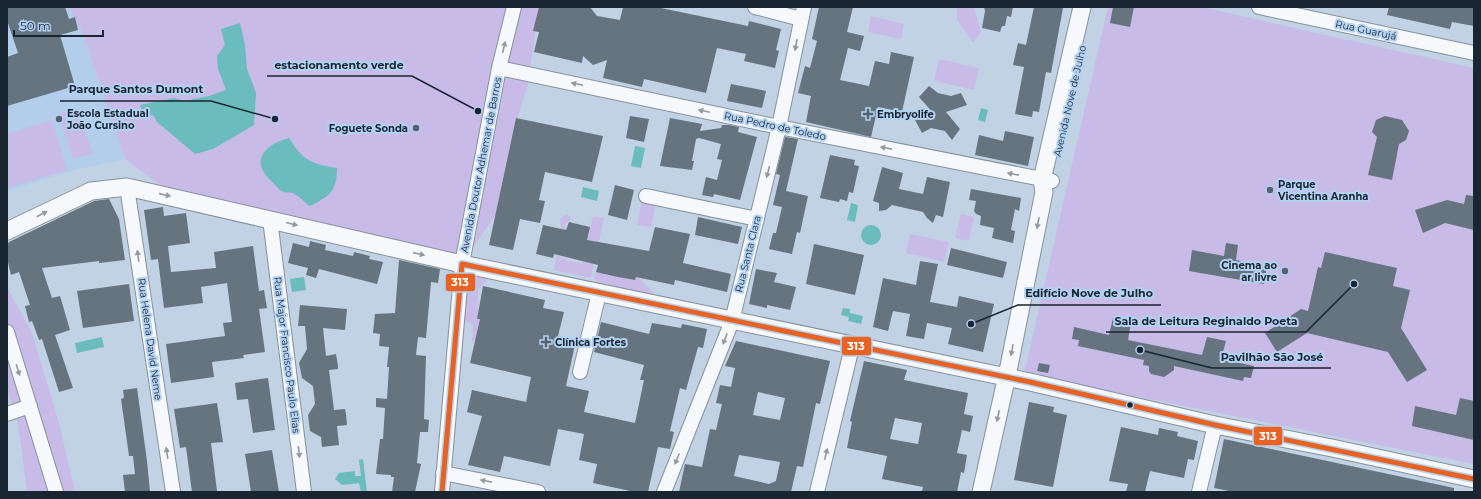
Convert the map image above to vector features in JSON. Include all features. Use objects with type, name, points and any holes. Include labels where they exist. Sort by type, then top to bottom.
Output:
[{"type":"main road","name":"Avenida Nove de Julho","points":[[981,492],[1007,378],[1082,7]]},
{"type":"main road","name":"Avenida Nove de Julho","points":[[1046,184],[1091,7]]},
{"type":"main road","points":[[7,231],[91,191],[128,187],[462,264],[852,347],[1007,378],[1215,425],[1332,448],[1474,479]]},
{"type":"street","name":"Avenida Doutor Adhemar de Barros","points":[[442,492],[462,264],[500,68],[514,7]]},
{"type":"street","points":[[755,7],[803,13]]},
{"type":"street","name":"Rua Guarujá","points":[[1259,7],[1474,53]]},
{"type":"street","name":"Rua Santa Clara","points":[[664,492],[732,321],[779,127],[803,13]]},
{"type":"street","name":"Rua Pedro de Toledo","points":[[500,68],[1046,184]]},
{"type":"street","name":"Rua Helena David Neme","points":[[128,187],[173,492]]},
{"type":"street","points":[[646,196],[757,219]]},
{"type":"street","name":"Rua Major Francisco Paulo Elias","points":[[270,219],[304,492]]},
{"type":"street","points":[[580,372],[599,293]]},
{"type":"street","points":[[7,332],[56,492]]},
{"type":"street","points":[[817,492],[852,347]]},
{"type":"street","points":[[7,414],[30,406]]},
{"type":"street","points":[[1199,492],[1215,425]]},
{"type":"street","points":[[443,473],[538,492]]},
{"type":"shaded area","name":"Escola Estadual João Cursino","points":[[7,7],[69,7],[82,32],[125,159],[74,170],[7,191]]},
{"type":"shaded area","points":[[69,7],[539,7],[528,84],[511,139],[496,214],[462,264],[175,196],[125,159],[82,32]]},
{"type":"shaded area","points":[[957,7],[974,7],[981,32],[973,42],[957,20]]},
{"type":"shaded area","name":"Parque Vicentina Aranha","points":[[1108,7],[1201,7],[1474,68],[1474,464],[1024,374]]},
{"type":"shaded area","points":[[871,16],[904,24],[901,39],[868,32]]},
{"type":"shaded area","points":[[240,23],[245,45],[247,69],[256,93],[254,125],[213,149],[195,154],[157,122],[153,115],[144,117],[140,105],[174,98],[184,101],[209,96],[226,90],[218,69],[217,56],[225,45],[221,29]]},
{"type":"shaded area","points":[[939,59],[979,68],[974,90],[934,81]]},
{"type":"shaded area","points":[[77,108],[93,154],[73,159],[58,114]]},
{"type":"shaded area","points":[[981,108],[988,110],[985,122],[978,120]]},
{"type":"shaded area","points":[[52,120],[67,170],[7,188],[7,134]]},
{"type":"shaded area","points":[[289,138],[304,157],[321,165],[337,168],[336,182],[331,192],[323,199],[310,206],[293,193],[280,190],[270,180],[261,165],[263,153],[268,148]]},
{"type":"shaded area","points":[[635,146],[645,148],[641,168],[631,166]]},
{"type":"shaded area","points":[[583,187],[599,191],[597,201],[581,197]]},
{"type":"shaded area","points":[[642,200],[656,203],[651,227],[637,225]]},
{"type":"shaded area","points":[[851,203],[858,205],[855,222],[847,220]]},
{"type":"shaded area","points":[[567,214],[571,219],[566,223],[559,254],[560,258],[582,264],[593,216],[604,218],[591,278],[554,270],[561,228],[560,219]]},
{"type":"shaded area","points":[[961,214],[974,217],[969,241],[955,238]]},
{"type":"shaded area","points":[[871,225],[878,228],[881,235],[878,242],[871,245],[864,242],[861,235],[864,228]]},
{"type":"shaded area","points":[[910,234],[949,242],[944,262],[906,253]]},
{"type":"shaded area","points":[[606,251],[634,257],[640,279],[654,294],[637,299],[607,300],[594,277]]},
{"type":"shaded area","points":[[474,268],[489,272],[486,281],[478,289],[477,308],[488,319],[482,342],[472,341],[473,325],[461,319],[456,290]]},
{"type":"shaded area","points":[[304,277],[306,290],[292,292],[290,279]]},
{"type":"shaded area","points":[[8,289],[32,333],[59,423],[75,492],[27,492],[18,424],[7,388]]},
{"type":"shaded area","points":[[843,308],[850,309],[850,313],[863,316],[861,324],[848,321],[849,317],[841,315]]},
{"type":"shaded area","points":[[102,337],[104,347],[77,353],[75,343]]},
{"type":"shaded area","points":[[363,459],[367,492],[361,492],[359,483],[342,485],[335,479],[339,473],[355,471],[355,476],[361,476],[359,460]]},
{"type":"building","points":[[7,7],[65,7],[69,19],[75,17],[78,30],[60,35],[75,86],[7,106],[7,57],[18,53],[7,20]]},
{"type":"building","points":[[539,7],[590,7],[597,16],[620,20],[623,7],[656,7],[748,26],[749,21],[781,29],[776,50],[779,51],[775,68],[744,61],[746,54],[717,48],[706,93],[644,79],[642,87],[603,78],[607,60],[593,65],[583,56],[582,63],[534,52],[539,32],[533,31]]},
{"type":"building","points":[[819,7],[853,7],[847,32],[864,36],[860,51],[848,48],[840,80],[869,86],[875,61],[889,64],[891,52],[914,57],[902,112],[878,107],[871,137],[806,122],[811,96],[798,93],[805,66],[810,68],[817,41],[812,39]]},
{"type":"building","points":[[984,7],[1013,7],[1011,17],[1007,16],[1005,26],[1002,26],[1000,32],[982,28],[985,11]]},
{"type":"building","points":[[1034,7],[1063,8],[1051,73],[1046,72],[1039,112],[1033,111],[1032,117],[1015,114],[1024,67],[1013,65],[1018,43],[1026,45]]},
{"type":"building","points":[[1113,7],[1134,7],[1130,27],[1110,23]]},
{"type":"building","points":[[1389,7],[1474,7],[1474,26],[1452,22],[1450,29],[1387,15]]},
{"type":"building","points":[[731,84],[766,91],[762,108],[727,101]]},
{"type":"building","points":[[929,86],[938,93],[951,96],[961,93],[967,105],[946,112],[960,129],[952,140],[945,131],[931,128],[922,133],[915,120],[934,114],[919,97]]},
{"type":"building","points":[[630,116],[649,119],[644,142],[626,138]]},
{"type":"building","points":[[1385,116],[1402,120],[1409,131],[1406,140],[1399,144],[1392,180],[1368,175],[1377,137],[1372,132],[1376,120]]},
{"type":"building","points":[[516,118],[603,136],[592,182],[545,172],[539,200],[545,201],[540,223],[520,219],[513,250],[489,245]]},
{"type":"building","points":[[670,118],[702,124],[700,131],[721,128],[722,125],[729,125],[739,127],[738,132],[757,137],[740,200],[714,194],[713,197],[702,195],[706,177],[717,180],[722,160],[717,159],[721,144],[699,138],[696,139],[692,170],[660,166]]},
{"type":"building","points":[[1005,131],[1034,137],[1028,166],[975,155],[979,135],[1003,141]]},
{"type":"building","points":[[785,137],[798,139],[786,191],[808,196],[800,233],[797,232],[792,254],[769,249],[773,233],[776,233],[782,207],[773,205],[780,175],[776,174]]},
{"type":"building","points":[[830,155],[855,160],[854,165],[859,166],[853,193],[849,192],[847,201],[840,199],[839,202],[820,198]]},
{"type":"building","points":[[882,167],[903,173],[899,189],[923,194],[927,177],[950,182],[943,217],[936,215],[933,223],[923,212],[892,205],[886,210],[879,211],[879,203],[873,201]]},
{"type":"building","points":[[615,185],[634,190],[627,220],[608,215]]},
{"type":"building","points":[[971,189],[1021,198],[1019,211],[1015,209],[1011,230],[1015,231],[1013,243],[992,238],[994,228],[980,225],[981,216],[976,214],[974,211],[976,201],[969,200]]},
{"type":"building","points":[[1466,195],[1474,196],[1474,230],[1445,223],[1423,233],[1415,210],[1447,200],[1464,204]]},
{"type":"building","points":[[109,199],[119,219],[125,260],[99,263],[99,261],[42,268],[52,298],[60,296],[70,330],[55,335],[73,388],[59,392],[42,339],[39,340],[32,321],[29,322],[25,306],[30,305],[19,272],[11,275],[7,258],[7,245],[9,242],[94,201]]},
{"type":"building","points":[[163,207],[164,216],[186,213],[190,243],[168,246],[171,272],[216,268],[214,252],[253,246],[259,291],[264,290],[267,308],[259,309],[265,352],[243,355],[244,358],[212,362],[214,377],[171,383],[166,344],[225,336],[223,323],[232,322],[227,283],[201,287],[203,303],[164,308],[158,259],[151,260],[144,210]]},
{"type":"building","points":[[698,217],[742,227],[738,244],[695,235]]},
{"type":"building","points":[[569,222],[590,227],[587,240],[649,251],[655,227],[690,234],[683,263],[731,274],[727,292],[675,280],[674,285],[636,277],[635,280],[618,277],[596,272],[598,265],[554,254],[553,258],[536,254],[543,225],[566,230]]},
{"type":"building","points":[[310,241],[326,245],[325,250],[353,256],[354,252],[370,256],[369,259],[383,262],[377,284],[319,269],[316,278],[306,275],[308,268],[288,263],[293,243],[309,247]]},
{"type":"building","points":[[1226,243],[1238,245],[1236,260],[1267,266],[1264,284],[1189,271],[1192,250],[1224,256]]},
{"type":"building","points":[[814,244],[864,255],[855,295],[806,284]]},
{"type":"building","points":[[951,248],[1007,262],[1003,278],[947,265]]},
{"type":"building","points":[[1325,252],[1397,268],[1393,286],[1410,290],[1401,328],[1427,370],[1407,382],[1388,352],[1307,333],[1277,352],[1265,333],[1301,309],[1308,311],[1318,267],[1321,268]]},
{"type":"building","points":[[399,260],[440,269],[438,283],[431,282],[426,338],[418,337],[416,355],[426,356],[424,419],[429,420],[428,432],[420,432],[417,463],[421,464],[415,492],[392,492],[394,477],[391,477],[391,475],[376,474],[380,439],[383,439],[385,408],[376,407],[376,398],[387,399],[389,367],[387,367],[389,347],[379,346],[380,334],[373,333],[375,314],[395,313]]},
{"type":"building","points":[[920,261],[938,264],[930,302],[957,307],[959,296],[994,304],[983,352],[948,344],[952,328],[927,323],[924,339],[906,336],[910,314],[893,311],[888,331],[873,327],[883,278],[916,285]]},
{"type":"building","points":[[756,269],[777,273],[774,282],[796,287],[790,310],[767,305],[767,308],[749,304]]},
{"type":"building","points":[[129,284],[134,321],[83,328],[77,291]]},
{"type":"building","points":[[483,286],[545,300],[543,308],[564,312],[558,336],[576,340],[566,386],[589,391],[584,412],[635,423],[644,380],[640,380],[644,365],[594,352],[601,322],[649,334],[652,323],[681,328],[682,324],[707,329],[703,348],[698,347],[686,390],[680,388],[670,431],[674,432],[670,449],[658,447],[648,492],[635,492],[593,483],[597,464],[579,460],[584,434],[558,429],[550,466],[504,456],[500,472],[468,465],[482,416],[467,412],[472,390],[526,402],[531,377],[470,363],[480,319],[477,319]]},
{"type":"building","points":[[300,305],[347,309],[345,330],[323,328],[326,356],[336,354],[338,366],[338,369],[329,370],[334,410],[345,409],[346,414],[347,425],[337,426],[339,445],[322,447],[321,437],[310,431],[308,415],[315,404],[313,386],[302,378],[299,363],[307,349],[305,326],[298,326]]},
{"type":"building","points":[[1113,318],[1131,322],[1128,340],[1202,355],[1207,337],[1226,341],[1221,359],[1254,366],[1251,378],[1244,377],[1243,381],[1174,366],[1174,370],[1164,377],[1151,374],[1149,371],[1149,366],[1143,365],[1144,360],[1078,346],[1079,340],[1072,339],[1074,327],[1109,335]]},
{"type":"building","points":[[736,341],[830,361],[820,404],[816,403],[803,467],[797,466],[791,492],[679,492],[685,464],[702,467],[710,429],[716,430],[722,404],[716,403],[720,385],[731,387],[735,368],[725,366]],"holes":[[[758,392],[785,398],[780,420],[753,415]],[[739,455],[780,462],[776,481],[769,484],[734,476]]]},
{"type":"building","points":[[864,361],[907,370],[904,380],[968,393],[964,414],[973,416],[970,432],[962,430],[957,453],[967,455],[964,473],[961,472],[957,492],[922,492],[923,487],[882,479],[887,456],[847,448],[852,422],[850,421]],"holes":[[[895,418],[922,423],[918,444],[890,439]]]},
{"type":"building","points":[[1039,363],[1050,365],[1048,373],[1037,371]]},
{"type":"building","points":[[268,378],[275,430],[253,433],[248,399],[237,400],[235,383]]},
{"type":"building","points":[[137,388],[150,492],[125,492],[123,475],[135,474],[133,456],[129,456],[121,399],[124,398],[123,390]]},
{"type":"building","points":[[1460,398],[1474,401],[1474,440],[1412,426],[1415,406],[1456,415]]},
{"type":"building","points":[[1029,402],[1054,407],[1053,412],[1067,415],[1053,487],[1014,480]]},
{"type":"building","points":[[217,403],[223,442],[211,443],[217,491],[192,492],[186,447],[180,448],[174,409]]},
{"type":"building","points":[[1121,427],[1158,435],[1159,428],[1178,432],[1177,436],[1198,441],[1194,460],[1188,459],[1184,478],[1150,471],[1145,492],[1126,492],[1128,484],[1109,481]]},
{"type":"building","points":[[1224,439],[1454,488],[1454,492],[1234,492],[1214,488]]},
{"type":"building","points":[[272,450],[279,492],[251,492],[245,454]]},
{"type":"transit line","name":"313","points":[[442,492],[462,264],[1030,382],[1215,425],[1474,479]]},
{"type":"place","name":"estacionamento verde","points":[[478,111]]},
{"type":"place","name":"Embryolife","points":[[868,114]]},
{"type":"place","name":"Escola Estadual João Cursino","points":[[59,119]]},
{"type":"place","name":"Parque Santos Dumont","points":[[275,119]]},
{"type":"place","name":"Foguete Sonda","points":[[416,128]]},
{"type":"place","name":"Parque Vicentina Aranha","points":[[1270,190]]},
{"type":"place","name":"Cinema ao ar livre","points":[[1285,271]]},
{"type":"place","name":"Sala de Leitura Reginaldo Poeta","points":[[1354,284]]},
{"type":"place","name":"Edifício Nove de Julho","points":[[971,324]]},
{"type":"place","name":"Clínica Fortes","points":[[546,342]]},
{"type":"place","name":"Pavilhão São José","points":[[1140,350]]}]
